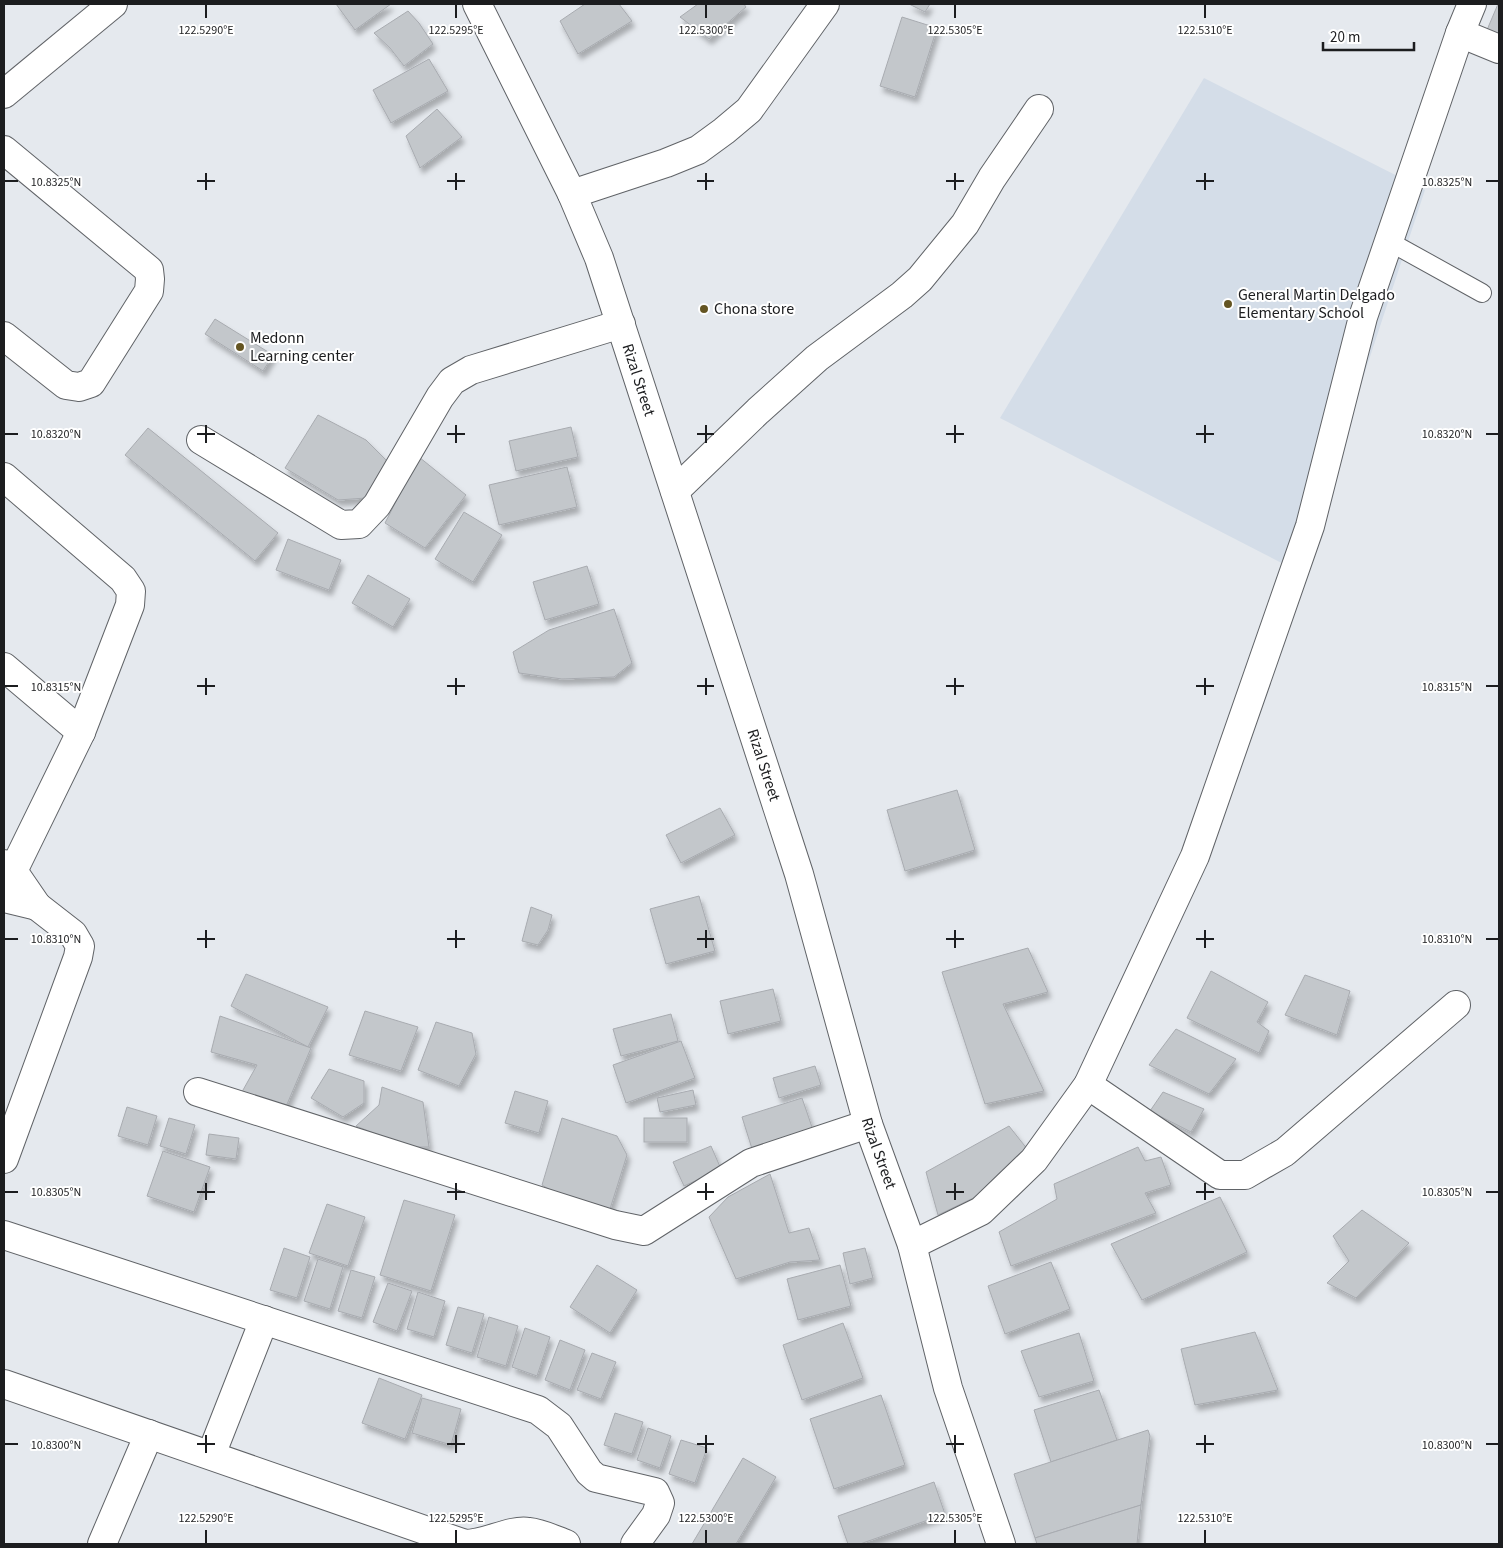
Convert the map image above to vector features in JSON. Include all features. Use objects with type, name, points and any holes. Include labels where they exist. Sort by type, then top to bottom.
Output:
[{"type":"street","points":[[4,94],[113,4]]},
{"type":"street","name":"Rizal Street","points":[[477,4],[572,194],[599,258],[799,874],[868,1124],[912,1245],[948,1388],[1000,1544]]},
{"type":"street","points":[[572,194],[666,163],[698,150],[724,131],[749,110],[825,4]]},
{"type":"street","points":[[912,1245],[981,1211],[1034,1160],[1088,1085],[1195,856],[1310,526],[1363,317],[1460,33],[1472,4]]},
{"type":"street","points":[[1460,33],[1499,49]]},
{"type":"street","points":[[675,492],[758,411],[817,358],[902,295],[920,279],[965,224],[992,178],[1039,109]]},
{"type":"street","points":[[4,150],[149,270],[150,279],[149,292],[91,383],[79,387],[66,385],[4,336]]},
{"type":"street","points":[[201,440],[341,525],[360,524],[378,505],[440,396],[452,381],[471,370],[621,324]]},
{"type":"street","points":[[4,477],[123,579],[131,592],[130,605],[81,732],[7,872],[37,906],[73,934],[80,946],[78,957],[4,1159]]},
{"type":"street","points":[[4,667],[81,732]]},
{"type":"street","points":[[4,898],[37,906]]},
{"type":"street","points":[[1088,1085],[1220,1175],[1245,1175],[1285,1152],[1456,1005]]},
{"type":"street","points":[[198,1092],[615,1225],[644,1232],[751,1163],[868,1124]]},
{"type":"street","points":[[4,1235],[538,1410],[559,1426],[589,1472],[596,1478],[655,1492],[660,1503],[656,1515],[636,1544]]},
{"type":"street","points":[[211,1455],[264,1320]]},
{"type":"street","points":[[4,1384],[465,1544],[476,1544],[519,1532],[530,1532],[566,1544]]},
{"type":"street","points":[[102,1544],[149,1434]]},
{"type":"lane","points":[[1390,242],[1482,293]]},
{"type":"shaded area","name":"General Martin Delgado Elementary School","points":[[1204,78],[1425,190],[1299,572],[1000,418]]},
{"type":"building","points":[[336,4],[391,4],[355,30]]},
{"type":"building","points":[[585,4],[619,4],[632,21],[578,54],[560,21]]},
{"type":"building","points":[[698,4],[744,4],[746,7],[709,39],[680,17]]},
{"type":"building","points":[[909,4],[930,4],[925,12]]},
{"type":"building","points":[[1499,4],[1499,44],[1484,37]]},
{"type":"building","points":[[408,11],[419,23],[433,44],[404,66],[390,48],[374,33]]},
{"type":"building","points":[[902,17],[937,28],[915,97],[880,86]]},
{"type":"building","points":[[429,59],[448,91],[391,123],[373,90]]},
{"type":"building","points":[[437,109],[462,137],[420,168],[406,136]]},
{"type":"building","points":[[215,319],[273,355],[263,371],[205,334]]},
{"type":"building","points":[[318,415],[366,440],[390,464],[366,498],[338,500],[285,468]]},
{"type":"building","points":[[571,427],[578,457],[516,471],[509,441]]},
{"type":"building","points":[[148,428],[278,533],[255,561],[125,455]]},
{"type":"building","points":[[419,457],[466,495],[425,548],[385,523]]},
{"type":"building","points":[[567,467],[577,507],[499,525],[489,485]]},
{"type":"building","points":[[464,512],[502,535],[473,582],[435,559]]},
{"type":"building","points":[[288,539],[341,560],[329,590],[276,570]]},
{"type":"building","points":[[587,566],[599,604],[545,620],[533,582]]},
{"type":"building","points":[[368,575],[410,599],[393,627],[352,603]]},
{"type":"building","points":[[614,609],[632,663],[614,677],[562,679],[519,673],[513,652],[549,630]]},
{"type":"building","points":[[957,790],[975,850],[905,871],[887,810]]},
{"type":"building","points":[[720,808],[735,835],[681,863],[666,835]]},
{"type":"building","points":[[699,896],[715,951],[666,964],[650,909]]},
{"type":"building","points":[[531,907],[552,915],[548,930],[538,945],[522,941]]},
{"type":"building","points":[[1028,948],[1048,992],[1003,1004],[1044,1091],[985,1104],[942,972]]},
{"type":"building","points":[[1211,971],[1268,1002],[1257,1022],[1269,1031],[1259,1053],[1187,1018]]},
{"type":"building","points":[[246,974],[328,1007],[308,1047],[231,1006]]},
{"type":"building","points":[[1305,975],[1350,991],[1337,1035],[1285,1015]]},
{"type":"building","points":[[773,989],[781,1021],[728,1034],[720,1001]]},
{"type":"building","points":[[365,1011],[418,1027],[401,1071],[349,1055]]},
{"type":"building","points":[[671,1014],[678,1041],[621,1056],[613,1029]]},
{"type":"building","points":[[220,1016],[311,1048],[285,1109],[238,1099],[257,1065],[211,1052]]},
{"type":"building","points":[[436,1022],[472,1033],[476,1054],[459,1086],[418,1070]]},
{"type":"building","points":[[1176,1029],[1236,1059],[1209,1094],[1149,1065]]},
{"type":"building","points":[[681,1041],[695,1078],[626,1103],[613,1065]]},
{"type":"building","points":[[815,1066],[821,1085],[779,1098],[773,1078]]},
{"type":"building","points":[[329,1069],[364,1081],[364,1103],[343,1117],[311,1098]]},
{"type":"building","points":[[382,1087],[423,1102],[429,1147],[408,1147],[356,1126],[379,1105]]},
{"type":"building","points":[[693,1090],[696,1105],[660,1112],[657,1098]]},
{"type":"building","points":[[515,1091],[548,1101],[539,1133],[505,1123]]},
{"type":"building","points":[[1163,1092],[1204,1109],[1191,1132],[1150,1111]]},
{"type":"building","points":[[802,1098],[814,1133],[753,1152],[742,1117]]},
{"type":"building","points":[[127,1107],[157,1116],[148,1145],[118,1136]]},
{"type":"building","points":[[169,1118],[195,1125],[186,1154],[160,1146]]},
{"type":"building","points":[[562,1118],[617,1136],[627,1155],[610,1209],[577,1206],[542,1185]]},
{"type":"building","points":[[644,1118],[687,1118],[687,1142],[644,1142]]},
{"type":"building","points":[[1009,1126],[1028,1150],[988,1191],[938,1215],[926,1172]]},
{"type":"building","points":[[209,1134],[239,1138],[236,1159],[206,1155]]},
{"type":"building","points":[[711,1146],[721,1169],[684,1186],[673,1162]]},
{"type":"building","points":[[1138,1147],[1145,1161],[1161,1157],[1171,1185],[1145,1193],[1156,1213],[1011,1266],[999,1232],[1057,1199],[1054,1184]]},
{"type":"building","points":[[163,1151],[210,1167],[194,1212],[147,1196]]},
{"type":"building","points":[[770,1174],[789,1233],[809,1228],[820,1260],[790,1262],[736,1279],[709,1217],[728,1197]]},
{"type":"building","points":[[1220,1197],[1247,1252],[1142,1300],[1111,1244]]},
{"type":"building","points":[[404,1200],[455,1215],[431,1291],[380,1275]]},
{"type":"building","points":[[327,1204],[365,1217],[348,1266],[309,1253]]},
{"type":"building","points":[[1362,1210],[1409,1243],[1356,1298],[1327,1283],[1349,1261],[1333,1236]]},
{"type":"building","points":[[284,1248],[310,1257],[297,1298],[270,1290]]},
{"type":"building","points":[[865,1248],[873,1278],[850,1284],[843,1253]]},
{"type":"building","points":[[318,1259],[343,1267],[330,1309],[304,1301]]},
{"type":"building","points":[[1051,1262],[1070,1309],[1005,1334],[988,1286]]},
{"type":"building","points":[[597,1265],[637,1290],[610,1333],[570,1307]]},
{"type":"building","points":[[840,1265],[851,1306],[798,1320],[787,1279]]},
{"type":"building","points":[[351,1270],[375,1277],[362,1318],[338,1311]]},
{"type":"building","points":[[388,1283],[412,1291],[397,1331],[373,1322]]},
{"type":"building","points":[[418,1292],[445,1301],[434,1337],[407,1329]]},
{"type":"building","points":[[458,1307],[484,1314],[472,1353],[446,1345]]},
{"type":"building","points":[[489,1317],[518,1326],[506,1366],[477,1357]]},
{"type":"building","points":[[843,1323],[863,1378],[802,1400],[783,1345]]},
{"type":"building","points":[[525,1328],[550,1337],[537,1376],[512,1367]]},
{"type":"building","points":[[1255,1332],[1278,1390],[1195,1405],[1181,1349]]},
{"type":"building","points":[[1079,1333],[1094,1381],[1039,1397],[1021,1351]]},
{"type":"building","points":[[560,1340],[585,1350],[570,1390],[545,1380]]},
{"type":"building","points":[[592,1353],[616,1362],[601,1399],[577,1390]]},
{"type":"building","points":[[379,1378],[422,1395],[405,1439],[362,1423]]},
{"type":"building","points":[[1099,1390],[1117,1440],[1051,1462],[1034,1410]]},
{"type":"building","points":[[881,1395],[905,1465],[834,1489],[810,1419]]},
{"type":"building","points":[[422,1398],[461,1409],[451,1445],[412,1433]]},
{"type":"building","points":[[615,1413],[643,1422],[632,1454],[604,1445]]},
{"type":"building","points":[[648,1428],[671,1436],[660,1468],[637,1460]]},
{"type":"building","points":[[1148,1430],[1150,1436],[1141,1505],[1035,1538],[1014,1474]]},
{"type":"building","points":[[681,1440],[707,1448],[695,1483],[669,1474]]},
{"type":"building","points":[[743,1458],[776,1477],[736,1544],[692,1544]]},
{"type":"building","points":[[934,1482],[945,1514],[860,1544],[848,1544],[838,1516]]},
{"type":"building","points":[[1141,1505],[1137,1544],[1037,1544],[1035,1538]]},
{"type":"place","name":"General Martin Delgado Elementary School","points":[[1228,304]]},
{"type":"place","name":"Chona store","points":[[704,309]]},
{"type":"place","name":"Medonn Learning center","points":[[240,347]]}]
